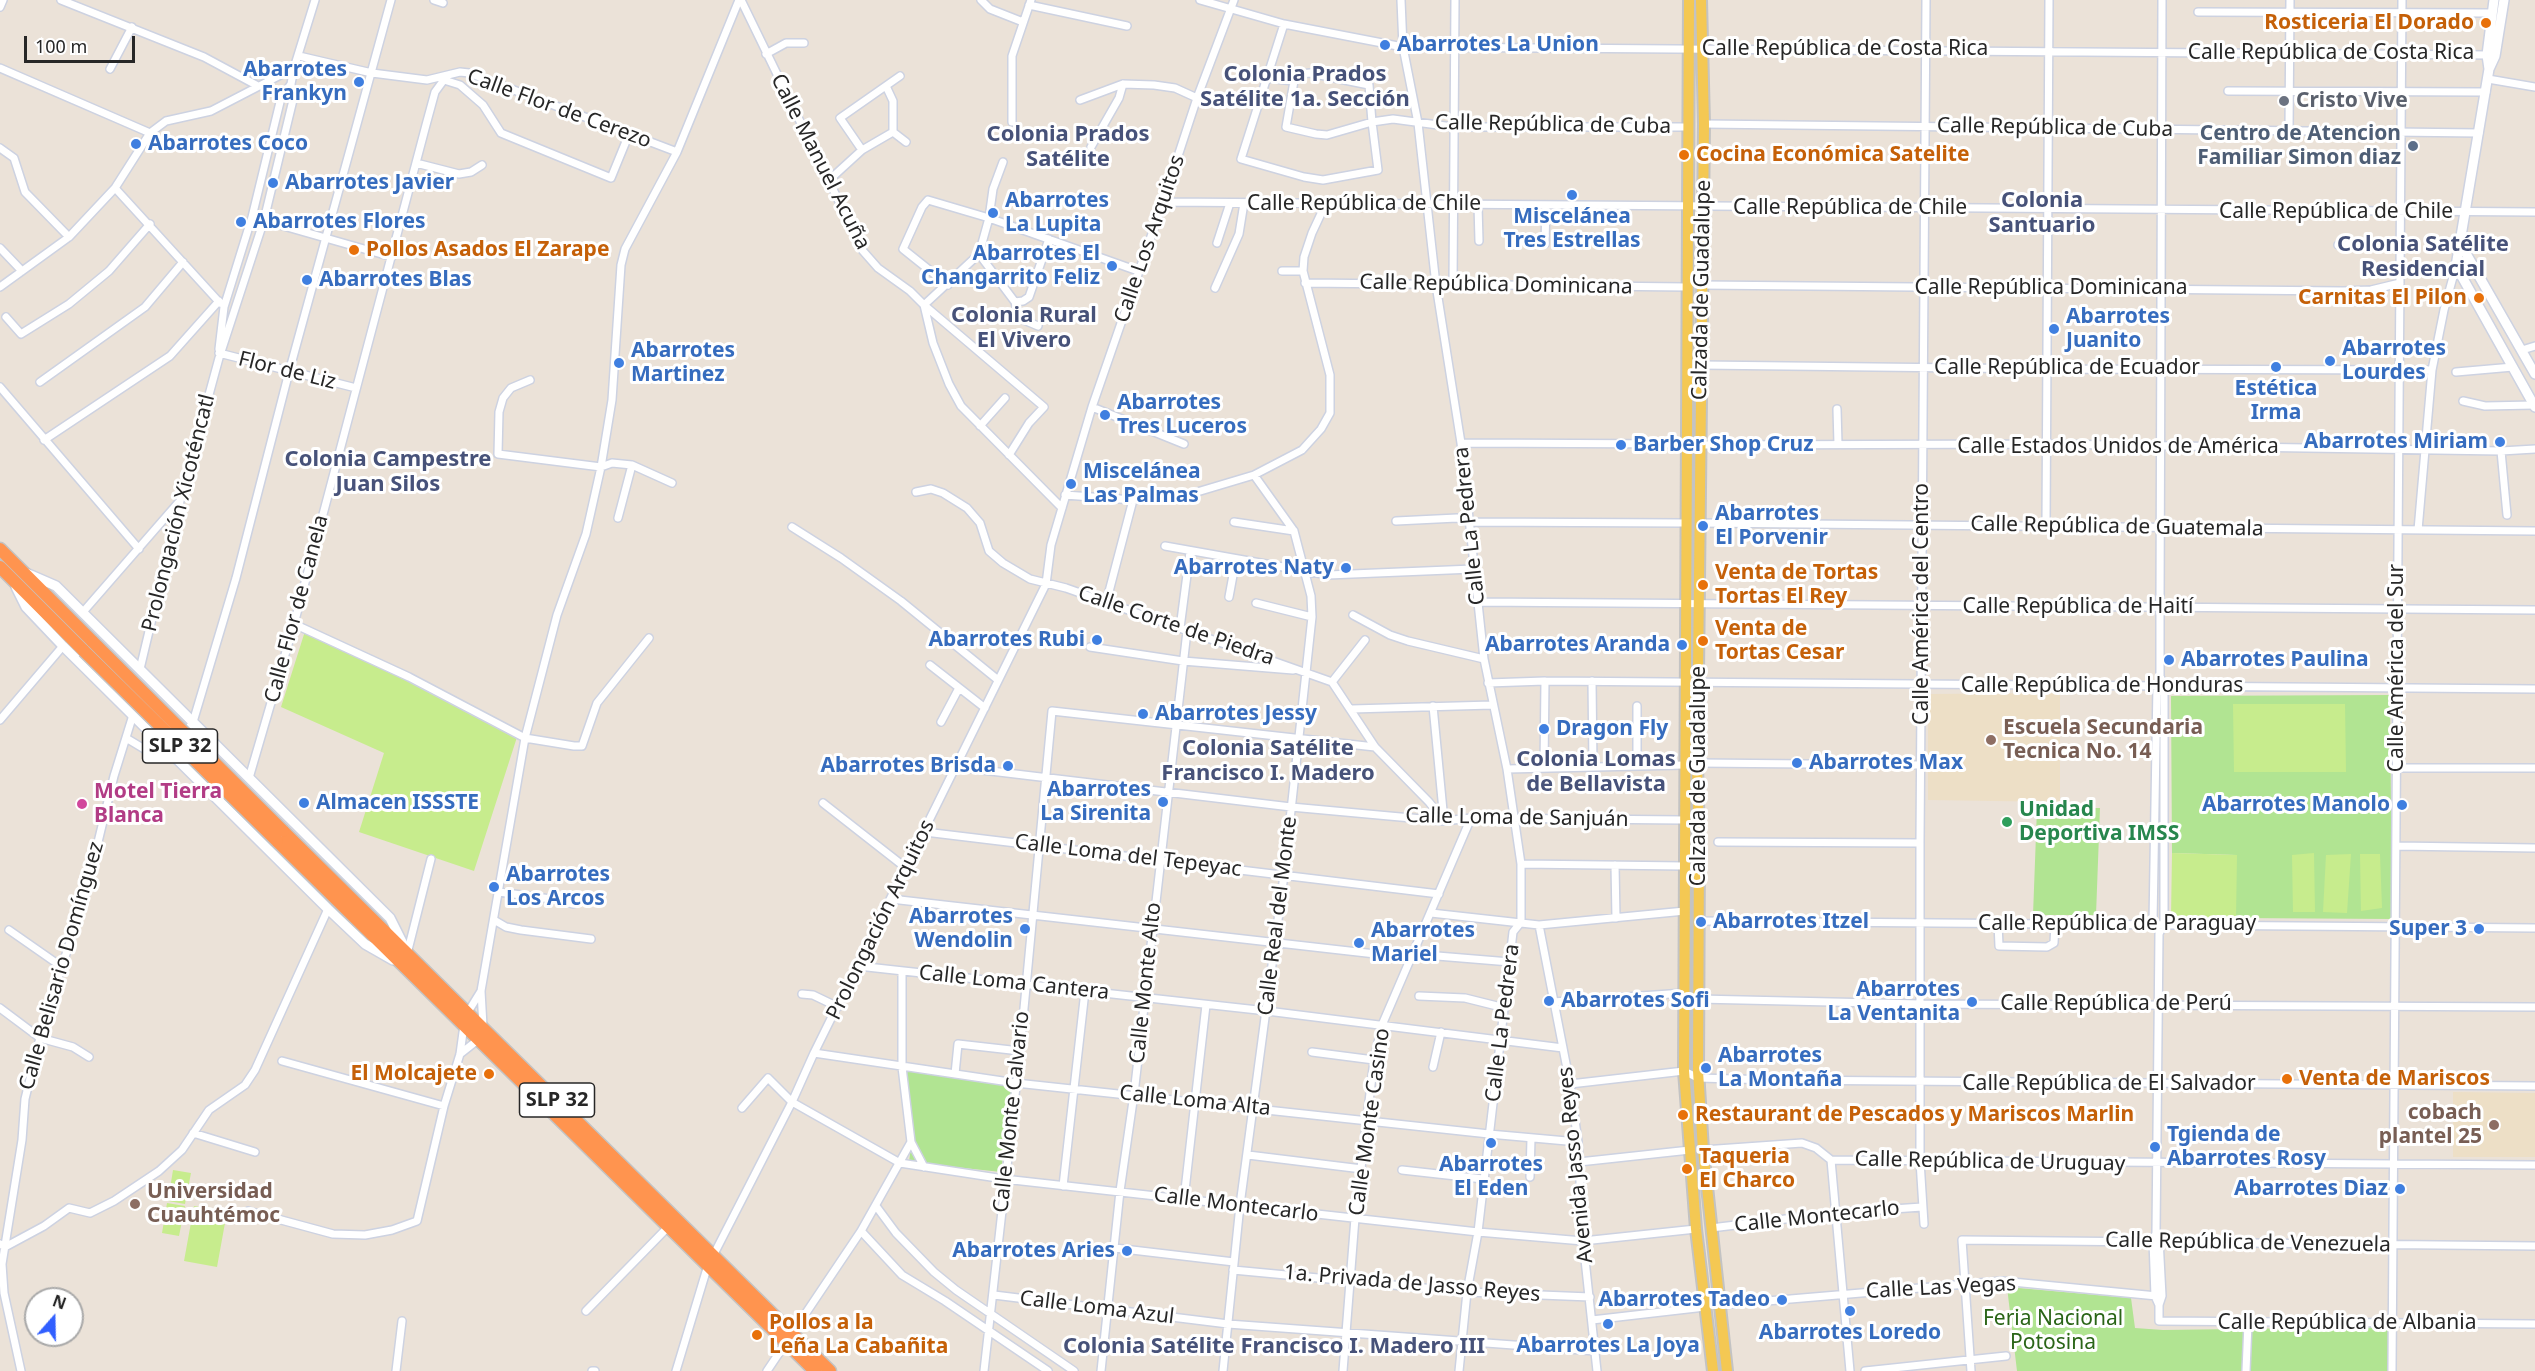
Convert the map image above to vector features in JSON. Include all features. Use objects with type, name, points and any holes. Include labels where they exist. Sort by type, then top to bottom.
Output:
[{"type":"highway","name":"SLP 32","points":[[0,549],[17,575],[405,960],[464,1024],[669,1226],[710,1260]]},
{"type":"highway","name":"SLP 32","points":[[0,567],[17,575]]},
{"type":"highway","name":"SLP 32","points":[[405,960],[483,1026],[789,1339],[815,1371]]},
{"type":"highway","name":"SLP 32","points":[[789,1339],[830,1371]]},
{"type":"main road","name":"Calzada de Guadalupe","points":[[1689,0],[1684,604],[1684,1071],[1696,1229],[1713,1371]]},
{"type":"main road","name":"Calzada de Guadalupe","points":[[1701,0],[1704,124],[1697,763],[1709,841],[1698,921],[1698,1078],[1703,1150],[1727,1371]]},
{"type":"main road","points":[[2491,55],[2494,0]]},
{"type":"main road","points":[[2504,0],[2491,55],[2456,266],[2534,406]]},
{"type":"main road","points":[[2460,243],[2535,374]]},
{"type":"main road","points":[[17,575],[56,586],[83,612],[390,918],[405,960]]},
{"type":"main road","points":[[17,575],[26,607],[328,909],[365,944],[405,960]]},
{"type":"street","points":[[0,7],[3,0]]},
{"type":"street","points":[[61,0],[204,57],[258,86]]},
{"type":"street","name":"Prolongación Xicoténcatl","points":[[140,669],[180,501],[220,355],[264,220],[293,100],[291,84],[294,69],[315,0]]},
{"type":"street","points":[[126,738],[151,753],[171,753],[193,722],[236,578],[289,372],[391,0]]},
{"type":"street","points":[[434,0],[443,3]]},
{"type":"street","points":[[483,1026],[480,991],[525,738],[557,615],[586,534],[601,467],[612,400],[621,265],[625,249],[677,152],[740,0]]},
{"type":"street","name":"Calle Manuel Acuña","points":[[740,0],[863,250],[878,268],[910,291],[1044,407],[1029,423],[1009,455]]},
{"type":"street","points":[[981,0],[990,9],[1023,22]]},
{"type":"street","name":"Calle República de Costa Rica","points":[[1200,0],[1284,24],[1403,47],[2491,55]]},
{"type":"street","name":"Calle Los Arquitos","points":[[1046,584],[1051,545],[1092,407],[1197,98],[1234,0]]},
{"type":"street","name":"Calle La Pedrera","points":[[1401,0],[1403,47],[1418,123],[1436,285],[1461,443],[1484,659],[1507,769],[1521,864],[1521,922],[1514,932],[1478,1232],[1467,1292],[1459,1371]]},
{"type":"street","points":[[1453,285],[1455,0]]},
{"type":"street","name":"Calle América del Centro","points":[[1924,1224],[1920,1161],[1920,765],[1926,0]]},
{"type":"street","points":[[2046,526],[2049,0]]},
{"type":"street","points":[[2159,934],[2153,923],[2156,686],[2160,676],[2162,0]]},
{"type":"street","points":[[2289,131],[2290,0]]},
{"type":"street","name":"Calle América del Sur","points":[[2392,1371],[2402,0]]},
{"type":"street","points":[[1012,122],[1012,56],[1030,2],[1127,26]]},
{"type":"street","points":[[2198,12],[2492,13]]},
{"type":"street","points":[[1267,78],[1294,81],[1301,74],[1310,73],[1369,85],[1378,170],[1323,180],[1304,177],[1241,159],[1284,24]]},
{"type":"street","points":[[110,69],[132,27]]},
{"type":"street","points":[[766,54],[786,43],[804,43]]},
{"type":"street","name":"Calle Flor de Cerezo","points":[[299,56],[372,73],[427,80],[445,78],[460,72],[469,73],[677,152]]},
{"type":"street","points":[[0,68],[150,133]]},
{"type":"street","points":[[0,287],[69,237],[115,188],[150,133],[166,121],[211,111],[294,69]]},
{"type":"street","points":[[862,150],[840,118],[900,75]]},
{"type":"street","points":[[445,78],[460,85],[483,105],[501,133],[611,178],[629,134]]},
{"type":"street","name":"Calle Flor de Canela","points":[[249,778],[294,624],[435,92],[445,78]]},
{"type":"street","points":[[2488,79],[2535,87]]},
{"type":"street","points":[[427,80],[435,92]]},
{"type":"street","name":"Calle República de Cuba","points":[[1294,81],[1286,127],[1327,135],[1372,122],[1393,119],[1453,126],[1687,127]]},
{"type":"street","name":"Prolongación Xicoténcatl","points":[[220,355],[221,304],[252,217],[281,98],[291,84]]},
{"type":"street","points":[[1091,147],[1119,98],[1123,84]]},
{"type":"street","points":[[1080,100],[1123,84],[1174,88],[1197,98]]},
{"type":"street","points":[[886,86],[893,101],[893,132]]},
{"type":"street","points":[[2228,91],[2486,92]]},
{"type":"street","name":"Calle República de Cuba","points":[[1704,124],[2479,133]]},
{"type":"street","points":[[828,182],[862,150],[893,132]]},
{"type":"street","points":[[893,132],[906,142]]},
{"type":"street","points":[[0,148],[14,158],[25,192],[69,237]]},
{"type":"street","points":[[1003,162],[993,189],[989,218],[979,254],[924,305],[933,343],[949,384],[961,406],[1062,508]]},
{"type":"street","points":[[416,163],[459,174],[471,172],[482,165]]},
{"type":"street","points":[[115,188],[221,304],[233,312]]},
{"type":"street","points":[[948,285],[903,249],[922,207],[928,200],[989,218],[1138,271]]},
{"type":"street","name":"Calle República de Chile","points":[[1163,202],[2401,213],[2535,212]]},
{"type":"street","points":[[1217,243],[1230,203]]},
{"type":"street","points":[[1215,288],[1239,234],[1244,203]]},
{"type":"street","points":[[1065,495],[1133,500],[1177,498],[1254,475],[1302,450],[1321,429],[1330,413],[1330,375],[1303,271],[1309,241],[1326,204]]},
{"type":"street","points":[[1479,205],[1479,241]]},
{"type":"street","points":[[1545,244],[1546,205]]},
{"type":"street","points":[[252,217],[392,257]]},
{"type":"street","points":[[6,317],[21,334],[69,304],[109,271],[150,225]]},
{"type":"street","points":[[1015,302],[1029,297],[1049,239]]},
{"type":"street","points":[[2338,245],[2400,245]]},
{"type":"street","points":[[0,249],[22,271]]},
{"type":"street","points":[[979,254],[1015,302],[1019,318],[1038,326]]},
{"type":"street","points":[[40,382],[145,307],[183,262]]},
{"type":"street","points":[[2418,530],[2432,370],[2456,266]]},
{"type":"street","points":[[1282,271],[1303,271]]},
{"type":"street","name":"Calle República Dominicana","points":[[1305,283],[1687,287]]},
{"type":"street","name":"Calle República Dominicana","points":[[1701,285],[2361,290],[2400,283]]},
{"type":"street","points":[[44,440],[170,356],[221,304]]},
{"type":"street","points":[[2522,350],[2535,346]]},
{"type":"street","name":"Flor de Liz","points":[[220,355],[356,388]]},
{"type":"street","name":"Calle República de Ecuador","points":[[1701,365],[2432,370]]},
{"type":"street","points":[[2456,372],[2513,367]]},
{"type":"street","points":[[530,380],[511,388],[503,398],[499,412],[498,454],[601,467],[612,463],[632,465],[672,483]]},
{"type":"street","points":[[0,387],[139,549]]},
{"type":"street","points":[[980,426],[1005,398]]},
{"type":"street","points":[[2463,401],[2485,406],[2534,406]]},
{"type":"street","points":[[1092,407],[1184,444]]},
{"type":"street","points":[[1837,409],[1838,444]]},
{"type":"street","points":[[1461,443],[1686,444]]},
{"type":"street","name":"Calle Estados Unidos de América","points":[[1701,445],[2047,444],[2501,451],[2535,449]]},
{"type":"street","points":[[2501,451],[2507,515]]},
{"type":"street","points":[[618,518],[632,465]]},
{"type":"street","name":"Calle Real del Monte","points":[[1223,1371],[1240,1205],[1276,943],[1299,739],[1304,671],[1312,617],[1311,596],[1294,531],[1254,475]]},
{"type":"street","name":"Calle Corte de Piedra","points":[[916,492],[931,489],[967,508],[980,523],[989,551],[1003,563],[1030,579],[1066,588],[1304,671]]},
{"type":"street","points":[[1106,603],[1133,500]]},
{"type":"street","points":[[83,612],[180,501]]},
{"type":"street","points":[[1396,521],[1457,518],[1469,522],[1685,523]]},
{"type":"street","points":[[1234,522],[1294,531]]},
{"type":"street","name":"Calle República de Guatemala","points":[[1700,523],[2535,531]]},
{"type":"street","points":[[792,527],[841,558],[901,602],[998,680]]},
{"type":"street","points":[[1165,546],[1328,575],[1473,569]]},
{"type":"street","name":"Calle Monte Alto","points":[[1101,1371],[1183,661],[1190,552]]},
{"type":"street","points":[[1229,597],[1236,559]]},
{"type":"street","name":"Prolongación Arquitos","points":[[676,1371],[710,1260],[792,1102],[814,1053],[1046,584]]},
{"type":"street","name":"Calle República de Haití","points":[[1478,602],[2535,610]]},
{"type":"street","points":[[1256,603],[1312,617]]},
{"type":"street","points":[[1353,615],[1408,642],[1484,659]]},
{"type":"street","points":[[294,624],[409,676],[525,738],[574,746],[582,746],[597,703],[650,638]]},
{"type":"street","points":[[1332,682],[1365,640]]},
{"type":"street","points":[[0,720],[63,646]]},
{"type":"street","points":[[1090,647],[1183,661],[1304,671],[1332,682],[1375,747],[1444,821]]},
{"type":"street","points":[[930,664],[985,708]]},
{"type":"street","points":[[2159,1296],[2156,1233],[2158,1004],[2159,934],[2164,923],[2164,686],[2160,676]]},
{"type":"street","points":[[1544,767],[1545,681]]},
{"type":"street","points":[[1592,681],[1593,766]]},
{"type":"street","name":"Calle República de Honduras","points":[[1488,683],[1592,681],[2535,690]]},
{"type":"street","points":[[941,722],[959,688]]},
{"type":"street","points":[[1352,709],[1492,705]]},
{"type":"street","points":[[1433,706],[1444,821]]},
{"type":"street","points":[[1637,706],[1637,766]]},
{"type":"street","name":"Calle Monte Calvario","points":[[984,1371],[1020,1051],[1052,711],[1174,724]]},
{"type":"street","name":"Calle Belisario Domínguez","points":[[21,1371],[2,1294],[2,1264],[3,1245],[22,1140],[25,1099],[40,1038],[84,900],[103,816],[133,715]]},
{"type":"street","points":[[1174,724],[1375,747]]},
{"type":"street","points":[[1697,763],[1920,765]]},
{"type":"street","points":[[1507,769],[1684,765]]},
{"type":"street","name":"Calle Loma de Sanjuán","points":[[957,767],[1291,807],[1444,821],[1471,818],[1684,820]]},
{"type":"street","points":[[2396,768],[2535,768]]},
{"type":"street","points":[[823,803],[906,868]]},
{"type":"street","name":"Calle Monte Casino","points":[[1343,1371],[1355,1218],[1369,1120],[1374,1060],[1382,1025],[1471,818]]},
{"type":"street","name":"Calle Loma del Tepeyac","points":[[925,832],[1439,894]]},
{"type":"street","points":[[1709,841],[1920,843]]},
{"type":"street","points":[[2396,846],[2535,848]]},
{"type":"street","points":[[405,960],[431,859]]},
{"type":"street","points":[[1521,864],[1684,866]]},
{"type":"street","points":[[1615,865],[1616,918]]},
{"type":"street","points":[[499,892],[573,904],[584,899]]},
{"type":"street","points":[[891,899],[1393,956],[1413,954],[1510,962]]},
{"type":"street","points":[[3,1245],[44,1226],[69,1208],[90,1213],[114,1201],[159,1172],[182,1150],[209,1110],[245,1085],[255,1070],[328,909]]},
{"type":"street","points":[[1431,913],[1521,922],[1539,926],[1685,911]]},
{"type":"street","points":[[494,920],[506,927],[550,936],[591,939]]},
{"type":"street","name":"Calle República de Paraguay","points":[[1698,921],[2164,923],[2535,928]]},
{"type":"street","points":[[1998,923],[1999,946],[2047,947],[2054,943],[2055,923]]},
{"type":"street","name":"Avenida Jasso Reyes","points":[[1539,926],[1570,1084],[1578,1142],[1583,1241],[1597,1371]]},
{"type":"street","points":[[9,930],[62,967]]},
{"type":"street","name":"Calle Loma Cantera","points":[[858,966],[1267,1011],[1563,1048]]},
{"type":"street","points":[[902,971],[902,1066],[911,1142],[924,1167]]},
{"type":"street","points":[[468,1012],[480,991]]},
{"type":"street","points":[[1063,1186],[1085,991]]},
{"type":"street","points":[[1553,1002],[1684,993]]},
{"type":"street","points":[[802,994],[813,995],[838,1007]]},
{"type":"street","points":[[1419,996],[1466,999],[1505,1008]]},
{"type":"street","name":"Calle República de Perú","points":[[1698,999],[1921,1004],[2535,1007]]},
{"type":"street","points":[[1184,1199],[1206,1005]]},
{"type":"street","points":[[0,1008],[40,1038],[73,1047],[88,1057]]},
{"type":"street","points":[[249,1211],[333,1234],[365,1235],[392,1230],[417,1221],[444,1107],[460,1054],[464,1024]]},
{"type":"street","points":[[1433,1067],[1441,1032]]},
{"type":"street","points":[[460,1054],[479,1039]]},
{"type":"street","points":[[955,1074],[958,1044],[1020,1051]]},
{"type":"street","points":[[1312,1052],[1374,1060]]},
{"type":"street","name":"Calle Loma Alta","points":[[814,1053],[1016,1083],[1578,1142]]},
{"type":"street","points":[[282,1060],[444,1107]]},
{"type":"street","points":[[1570,1084],[1684,1071]]},
{"type":"street","name":"Calle República de El Salvador","points":[[1684,1071],[1698,1078],[1920,1082],[2535,1086]]},
{"type":"street","name":"Calle Montecarlo","points":[[742,1108],[768,1078],[792,1102],[900,1163],[1004,1179],[1478,1232],[1583,1241],[1696,1229]]},
{"type":"street","points":[[193,1133],[255,1152]]},
{"type":"street","points":[[1530,1177],[1531,1138]]},
{"type":"street","points":[[767,1371],[861,1231],[911,1142]]},
{"type":"street","name":"Calle República de Uruguay","points":[[1703,1150],[1803,1143],[1816,1148],[1831,1160],[2535,1165]]},
{"type":"street","points":[[1579,1162],[1690,1150]]},
{"type":"street","points":[[1248,1155],[1362,1169]]},
{"type":"street","points":[[1831,1160],[1850,1371]]},
{"type":"street","points":[[1402,1170],[1483,1179]]},
{"type":"street","points":[[876,1206],[916,1256],[956,1290],[1074,1371]]},
{"type":"street","name":"Calle Montecarlo","points":[[1711,1228],[1835,1213],[1923,1207]]},
{"type":"street","points":[[586,1311],[669,1226]]},
{"type":"street","points":[[861,1231],[902,1275],[1048,1371]]},
{"type":"street","name":"Calle República de Venezuela","points":[[1964,1283],[1962,1240],[2535,1246]]},
{"type":"street","name":"1a. Privada de Jasso Reyes","points":[[1116,1248],[1234,1266],[1350,1280],[1467,1292],[1590,1298]]},
{"type":"street","name":"Calle Las Vegas","points":[[1720,1305],[2002,1281],[2159,1296]]},
{"type":"street","points":[[1964,1283],[1971,1371]]},
{"type":"street","name":"Calle Loma Azul","points":[[994,1295],[1228,1324],[1346,1335],[1595,1351]]},
{"type":"street","name":"Calle República de Albania","points":[[2159,1296],[2159,1322],[2535,1324]]},
{"type":"street","points":[[1592,1320],[1706,1307]]},
{"type":"street","points":[[396,1371],[402,1320]]},
{"type":"street","points":[[2246,1371],[2248,1323]]},
{"type":"street","points":[[1865,1371],[2006,1356]]},
{"type":"shaded area","points":[[2060,693],[2060,802],[1928,800],[1928,694]]},
{"type":"shaded area","name":"cobach plantel 25","points":[[2453,1092],[2535,1093],[2535,1157],[2453,1157]]},
{"type":"green space","points":[[306,628],[518,734],[474,871],[359,832],[384,753],[281,707]]},
{"type":"green space","points":[[2390,695],[2392,919],[2236,918],[2236,855],[2172,853],[2171,696]]},
{"type":"green space","points":[[2233,704],[2345,704],[2346,772],[2234,772]]},
{"type":"green space","points":[[2037,808],[2100,808],[2096,915],[2033,915]]},
{"type":"green space","points":[[2172,853],[2237,855],[2236,918],[2171,918]]},
{"type":"green space","points":[[2314,853],[2315,912],[2293,912],[2292,855]]},
{"type":"green space","points":[[2351,854],[2347,913],[2323,912],[2326,855]]},
{"type":"green space","points":[[2360,854],[2380,854],[2382,908],[2361,911]]},
{"type":"green space","points":[[906,1070],[1013,1086],[1001,1172],[909,1162],[911,1146]]},
{"type":"green space","points":[[173,1170],[191,1173],[185,1204],[168,1201]]},
{"type":"green space","points":[[167,1203],[185,1206],[179,1236],[162,1233]]},
{"type":"green space","points":[[194,1206],[227,1212],[217,1267],[184,1261]]},
{"type":"green space","name":"Feria Nacional Potosina","points":[[2007,1287],[2131,1298],[2135,1328],[2163,1330],[2389,1327],[2389,1371],[2017,1371]]},
{"type":"place","name":"Rosticeria El Dorado","points":[[2486,23]]},
{"type":"place","name":"Abarrotes La Union","points":[[1385,45]]},
{"type":"place","name":"Abarrotes Frankyn","points":[[359,82]]},
{"type":"place","name":"Cristo Vive","points":[[2284,101]]},
{"type":"place","name":"Abarrotes Coco","points":[[136,144]]},
{"type":"place","name":"Centro de Atencion Familiar Simon diaz","points":[[2413,146]]},
{"type":"place","name":"Cocina Económica Satelite","points":[[1684,155]]},
{"type":"place","name":"Abarrotes Javier","points":[[273,183]]},
{"type":"place","name":"Miscelánea Tres Estrellas","points":[[1572,195]]},
{"type":"place","name":"Abarrotes La Lupita","points":[[993,213]]},
{"type":"place","name":"Abarrotes Flores","points":[[241,222]]},
{"type":"place","name":"Pollos Asados El Zarape","points":[[354,250]]},
{"type":"place","name":"Abarrotes El Changarrito Feliz","points":[[1112,266]]},
{"type":"place","name":"Abarrotes Blas","points":[[307,280]]},
{"type":"place","name":"Carnitas El Pilon","points":[[2479,298]]},
{"type":"place","name":"Abarrotes Juanito","points":[[2054,329]]},
{"type":"place","name":"Abarrotes Lourdes","points":[[2330,361]]},
{"type":"place","name":"Abarrotes Martinez","points":[[619,363]]},
{"type":"place","name":"Estética Irma","points":[[2276,367]]},
{"type":"place","name":"Abarrotes Tres Luceros","points":[[1105,415]]},
{"type":"place","name":"Abarrotes Miriam","points":[[2500,442]]},
{"type":"place","name":"Barber Shop Cruz","points":[[1621,445]]},
{"type":"place","name":"Miscelánea Las Palmas","points":[[1071,484]]},
{"type":"place","name":"Abarrotes El Porvenir","points":[[1703,526]]},
{"type":"place","name":"Abarrotes Naty","points":[[1346,568]]},
{"type":"place","name":"Venta de Tortas Tortas El Rey","points":[[1703,585]]},
{"type":"place","name":"Abarrotes Rubi","points":[[1097,640]]},
{"type":"place","name":"Venta de Tortas Cesar","points":[[1703,641]]},
{"type":"place","name":"Abarrotes Aranda","points":[[1682,645]]},
{"type":"place","name":"Abarrotes Paulina","points":[[2169,660]]},
{"type":"place","name":"Abarrotes Jessy","points":[[1143,714]]},
{"type":"place","name":"Dragon Fly","points":[[1544,729]]},
{"type":"place","name":"Escuela Secundaria Tecnica No. 14","points":[[1991,740]]},
{"type":"place","name":"Abarrotes Max","points":[[1797,763]]},
{"type":"place","name":"Abarrotes Brisda","points":[[1008,766]]},
{"type":"place","name":"Abarrotes La Sirenita","points":[[1163,802]]},
{"type":"place","name":"Almacen ISSSTE","points":[[304,803]]},
{"type":"place","name":"Motel Tierra Blanca","points":[[82,804]]},
{"type":"place","name":"Abarrotes Manolo","points":[[2402,805]]},
{"type":"place","name":"Unidad Deportiva IMSS","points":[[2007,822]]},
{"type":"place","name":"Abarrotes Los Arcos","points":[[494,887]]},
{"type":"place","name":"Abarrotes Itzel","points":[[1701,922]]},
{"type":"place","name":"Abarrotes Wendolin","points":[[1025,929]]},
{"type":"place","name":"Super 3","points":[[2479,929]]},
{"type":"place","name":"Abarrotes Mariel","points":[[1359,943]]},
{"type":"place","name":"Abarrotes Sofi","points":[[1549,1001]]},
{"type":"place","name":"Abarrotes La Ventanita","points":[[1972,1002]]},
{"type":"place","name":"Abarrotes La Montaña","points":[[1706,1068]]},
{"type":"place","name":"El Molcajete","points":[[489,1074]]},
{"type":"place","name":"Venta de Mariscos","points":[[2287,1079]]},
{"type":"place","name":"Restaurant de Pescados y Mariscos Marlin","points":[[1683,1115]]},
{"type":"place","name":"cobach plantel 25","points":[[2494,1125]]},
{"type":"place","name":"Abarrotes El Eden","points":[[1491,1143]]},
{"type":"place","name":"Tgienda de Abarrotes Rosy","points":[[2155,1147]]},
{"type":"place","name":"Taqueria El Charco","points":[[1687,1169]]},
{"type":"place","name":"Abarrotes Diaz","points":[[2400,1189]]},
{"type":"place","name":"Universidad Cuauhtémoc","points":[[135,1204]]},
{"type":"place","name":"Abarrotes Aries","points":[[1127,1251]]},
{"type":"place","name":"Abarrotes Tadeo","points":[[1782,1300]]},
{"type":"place","name":"Abarrotes Loredo","points":[[1850,1311]]},
{"type":"place","name":"Abarrotes La Joya","points":[[1608,1324]]},
{"type":"place","name":"Pollos a la Leña La Cabañita","points":[[757,1335]]},
{"type":"district","name":"Colonia Prados Satélite 1a. Sección","points":[[1305,88]]},
{"type":"district","name":"Colonia Prados Satélite","points":[[1068,148]]},
{"type":"district","name":"Colonia Santuario","points":[[2042,214]]},
{"type":"district","name":"Colonia Satélite Residencial","points":[[2423,258]]},
{"type":"district","name":"Colonia Rural El Vivero","points":[[1024,328]]},
{"type":"district","name":"Colonia Campestre Juan Silos","points":[[388,473]]},
{"type":"district","name":"Colonia Satélite Francisco I. Madero","points":[[1268,762]]},
{"type":"district","name":"Colonia Lomas de Bellavista","points":[[1596,772]]},
{"type":"district","name":"Colonia Satélite Francisco I. Madero III","points":[[1274,1347]]}]
